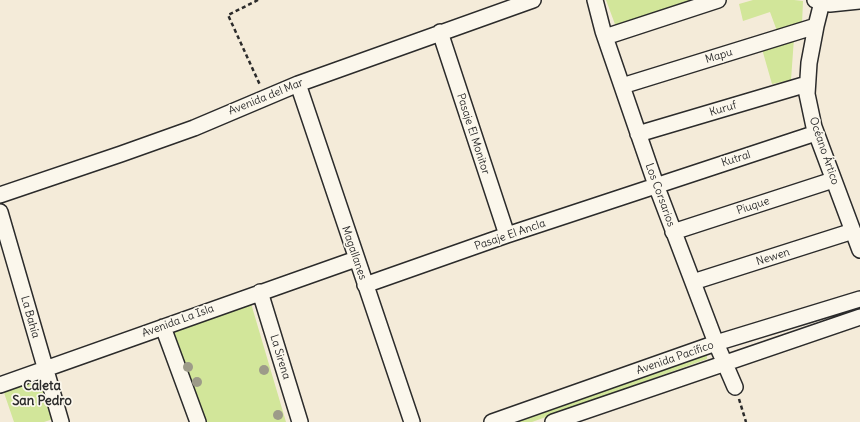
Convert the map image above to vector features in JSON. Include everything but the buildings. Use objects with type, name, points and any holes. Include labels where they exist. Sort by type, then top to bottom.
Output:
[{"type":"street","name":"Avenida del Mar","points":[[0,195],[194,128],[298,84],[533,0]]},
{"type":"street","name":"Los Corsarios","points":[[595,0],[605,37],[656,186],[716,344],[726,363],[735,387]]},
{"type":"street","points":[[605,37],[718,0]]},
{"type":"street","points":[[819,1],[830,4],[860,1]]},
{"type":"street","name":"Océano Ártico","points":[[819,1],[809,64],[807,94],[816,133],[860,250]]},
{"type":"street","name":"Mapu","points":[[622,86],[816,26]]},
{"type":"street","name":"Pasaje El Monitor","points":[[440,32],[507,235]]},
{"type":"street","name":"Magallanes","points":[[298,84],[412,422]]},
{"type":"street","name":"Kuruf","points":[[638,134],[807,84]]},
{"type":"street","name":"Kutral","points":[[656,186],[816,133]]},
{"type":"street","name":"Piuque","points":[[674,232],[833,180]]},
{"type":"street","name":"Pasaje El Ancla","points":[[365,285],[507,235],[656,186]]},
{"type":"street","name":"La Bahía","points":[[0,212],[60,422]]},
{"type":"street","name":"Newen","points":[[693,282],[853,231]]},
{"type":"street","name":"Avenida La Isla","points":[[0,384],[356,259]]},
{"type":"street","name":"La Sirena","points":[[260,292],[300,422]]},
{"type":"street","name":"Avenida Pacífico","points":[[492,422],[716,344],[860,299]]},
{"type":"street","name":"Avenida Pacífico","points":[[554,422],[860,317]]},
{"type":"street","points":[[163,327],[198,422]]},
{"type":"path","points":[[258,0],[228,15],[260,86]]},
{"type":"path","points":[[735,387],[746,422]]},
{"type":"green space","points":[[606,0],[700,0],[616,27]]},
{"type":"green space","points":[[753,0],[803,1],[802,24],[777,31],[770,12],[743,21],[739,4]]},
{"type":"green space","points":[[794,38],[791,80],[772,84],[762,49]]},
{"type":"green space","points":[[250,300],[286,422],[204,422],[167,328]]},
{"type":"green space","points":[[707,353],[707,359],[532,422],[510,422]]},
{"type":"green space","points":[[40,370],[56,418],[44,422],[14,422],[1,384]]},
{"type":"district","name":"Caleta San Pedro","points":[[42,394]]}]
